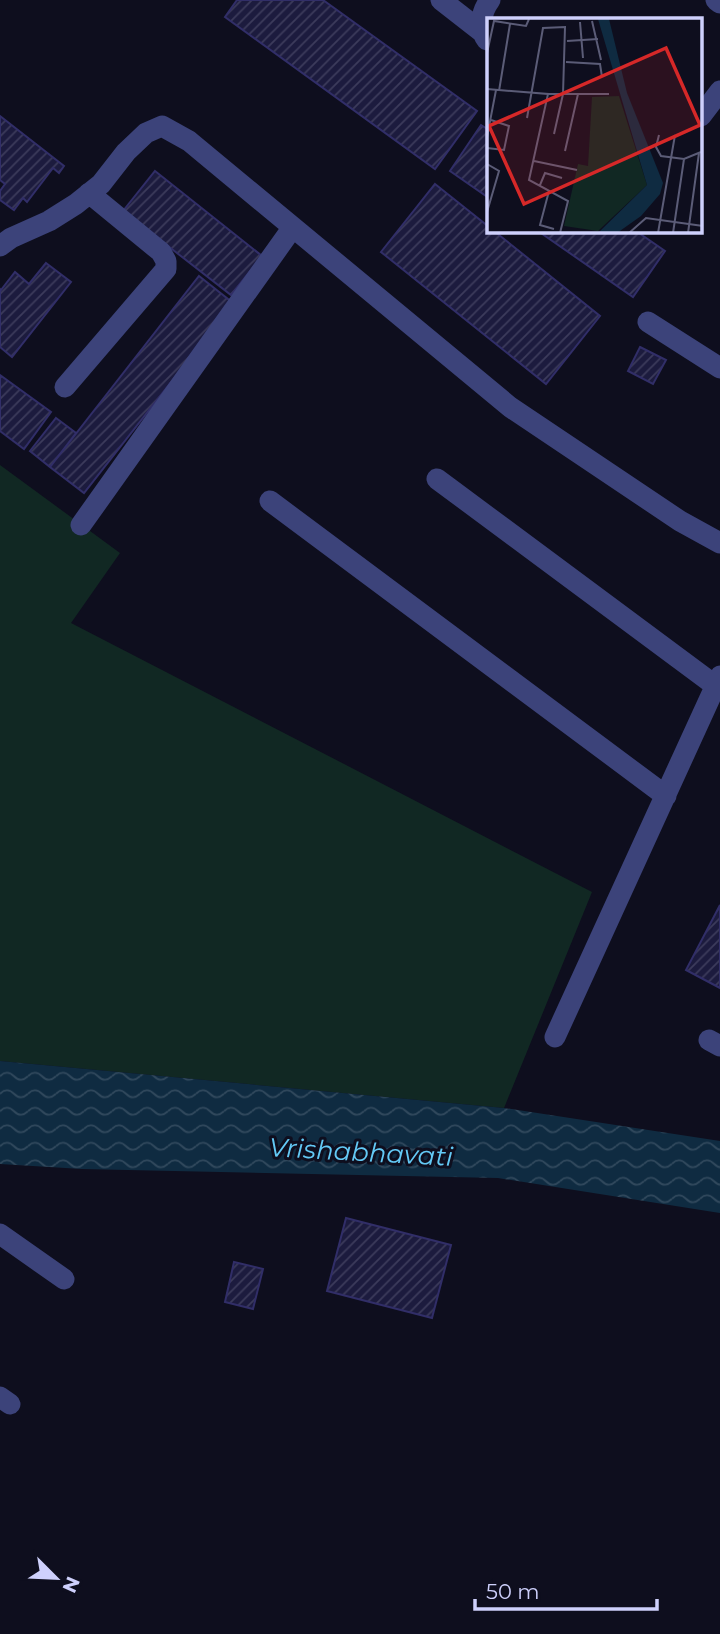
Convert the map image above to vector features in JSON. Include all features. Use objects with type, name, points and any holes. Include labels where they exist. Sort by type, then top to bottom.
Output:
[{"type":"street","points":[[441,0],[485,37]]},
{"type":"street","points":[[485,37],[483,14],[490,0]]},
{"type":"street","points":[[702,115],[720,91]]},
{"type":"street","points":[[4,238],[49,221],[89,193],[101,184],[146,133],[162,125],[189,141],[510,407],[680,521],[720,543]]},
{"type":"street","points":[[65,387],[166,270],[166,261],[161,252],[89,193]]},
{"type":"street","points":[[81,525],[293,228]]},
{"type":"street","points":[[648,322],[720,368]]},
{"type":"street","points":[[437,479],[718,684],[555,1037]]},
{"type":"street","points":[[270,501],[666,796]]},
{"type":"street","points":[[0,1234],[64,1279]]},
{"type":"green space","points":[[0,465],[120,553],[71,623],[592,892],[504,1108],[0,1061]]},
{"type":"water","name":"Vrishabhavati","points":[[0,1061],[504,1108],[720,1141],[720,1213],[498,1178],[82,1169],[0,1164]]},
{"type":"building","points":[[237,0],[323,0],[477,111],[435,169],[225,17]]},
{"type":"building","points":[[0,116],[64,166],[59,173],[53,168],[27,202],[23,198],[14,210],[0,200],[0,191],[5,184],[0,180]]},
{"type":"building","points":[[481,125],[487,129],[487,197],[450,171]]},
{"type":"building","points":[[155,171],[262,256],[231,295],[123,211]]},
{"type":"building","points":[[435,184],[487,225],[487,233],[496,233],[600,316],[546,384],[381,252]]},
{"type":"building","points":[[541,233],[639,233],[665,251],[633,297]]},
{"type":"building","points":[[46,263],[71,282],[12,357],[0,347],[0,289],[15,272],[29,284]]},
{"type":"building","points":[[199,276],[233,303],[84,493],[50,467]]},
{"type":"building","points":[[640,347],[666,360],[653,384],[628,371]]},
{"type":"building","points":[[0,375],[51,412],[24,449],[0,431]]},
{"type":"building","points":[[56,418],[76,433],[50,467],[30,451]]},
{"type":"building","points":[[720,905],[720,988],[686,970]]},
{"type":"building","points":[[346,1218],[451,1245],[432,1318],[327,1291]]},
{"type":"building","points":[[234,1262],[263,1269],[253,1309],[225,1302]]}]
